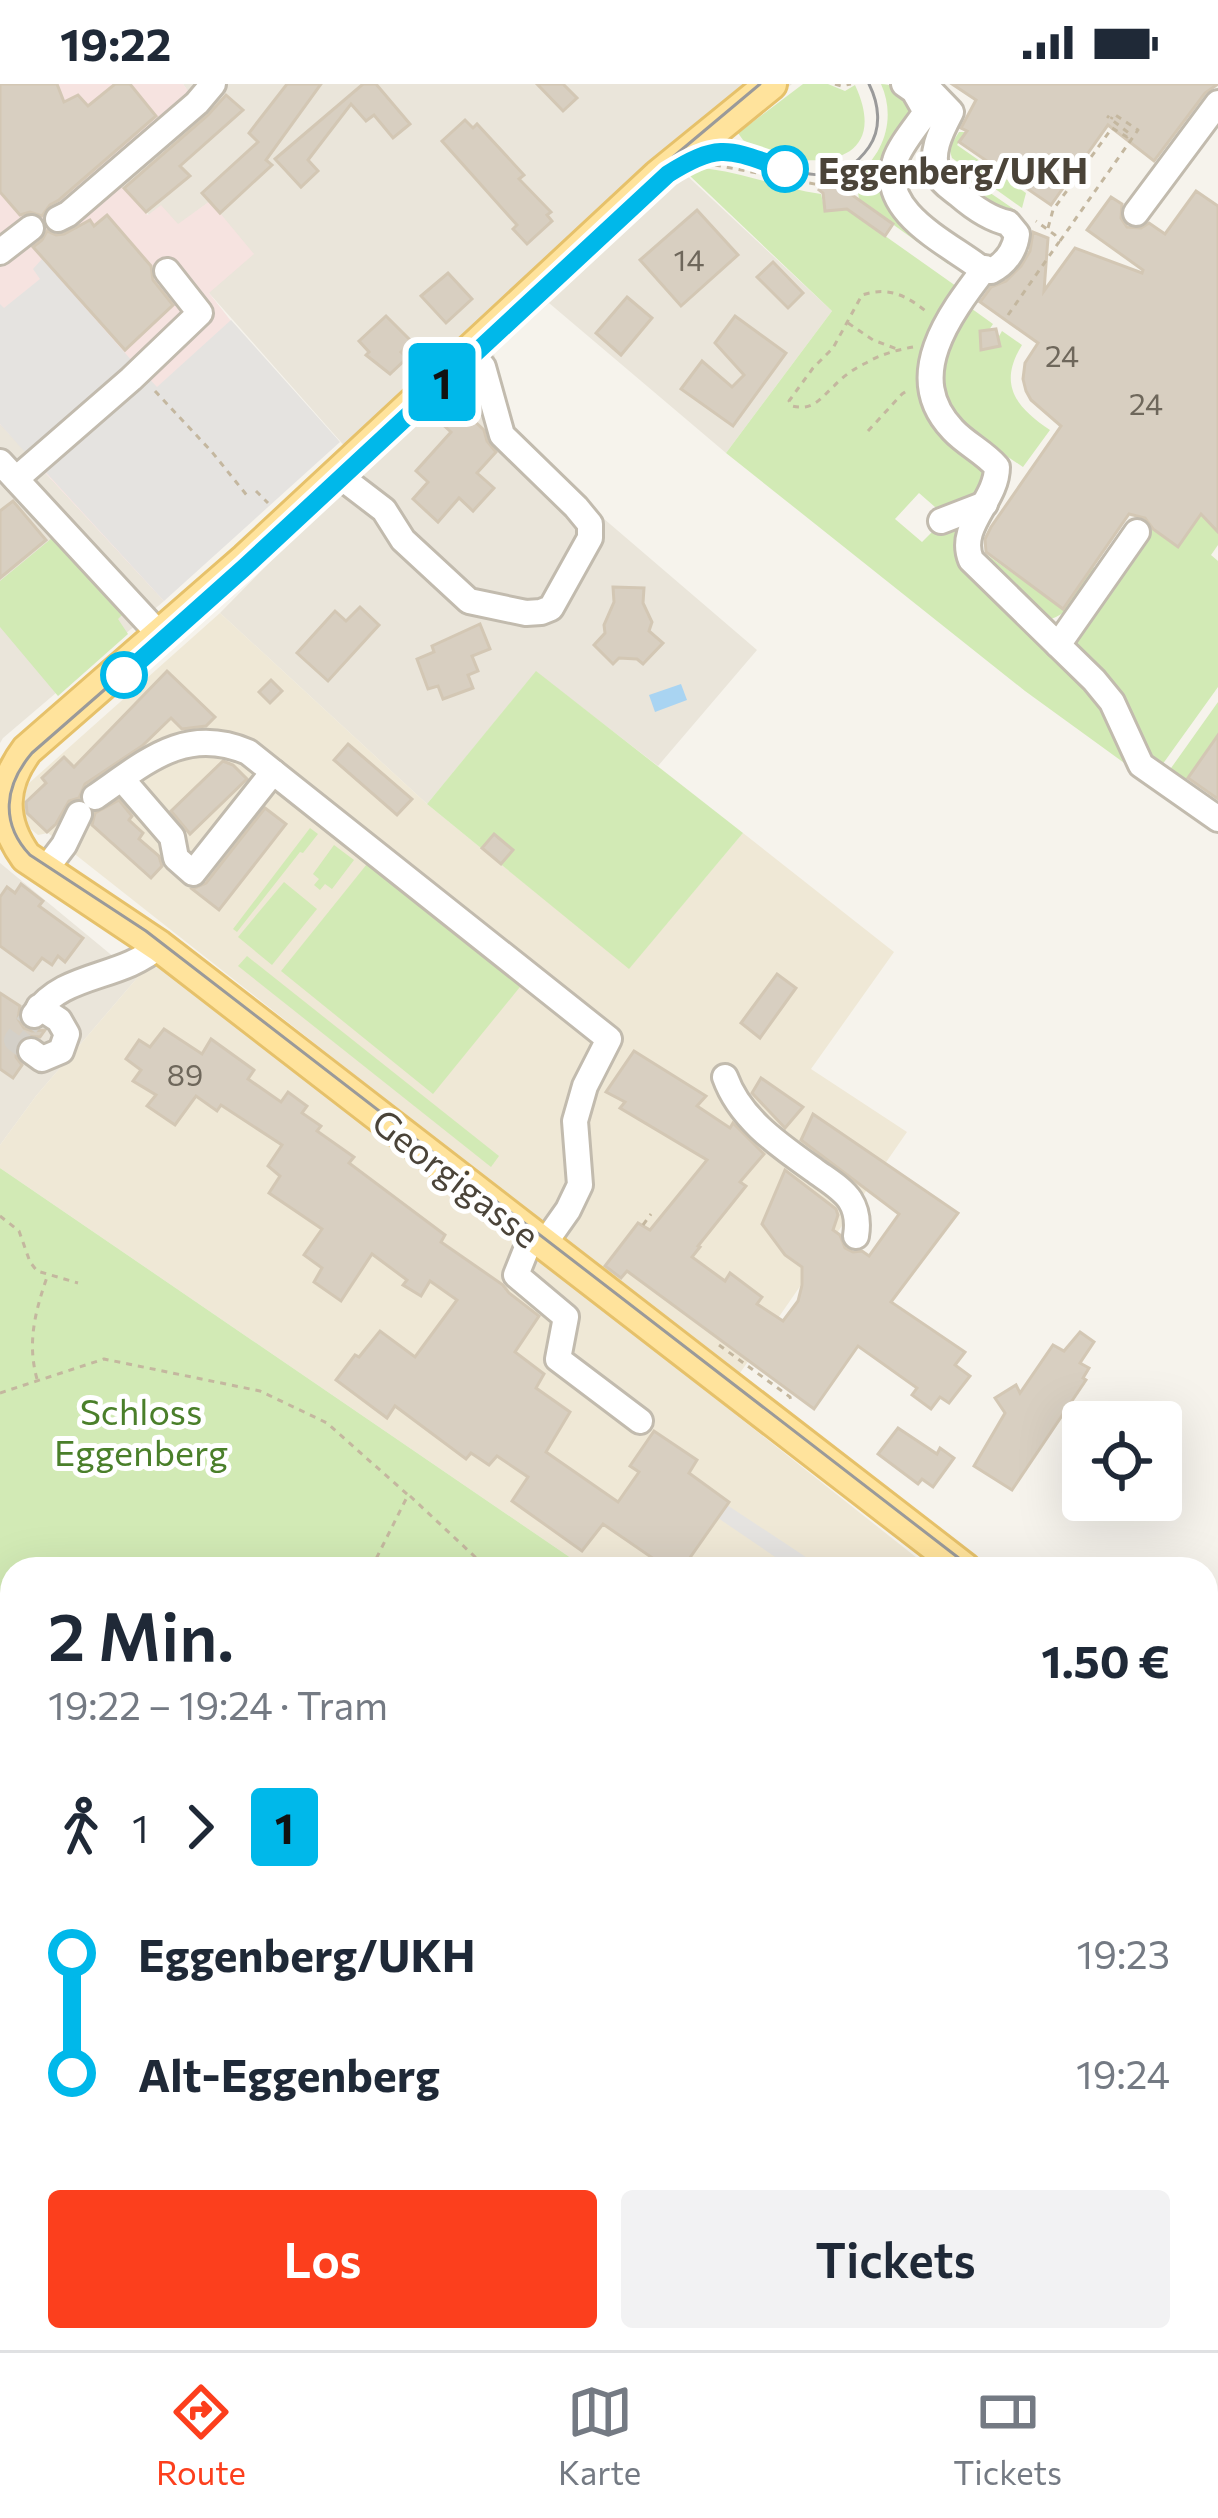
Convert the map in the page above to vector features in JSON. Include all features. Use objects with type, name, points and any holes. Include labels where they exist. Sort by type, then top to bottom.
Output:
[{"type":"main road","points":[[7,762],[160,635],[658,176],[771,84]]},
{"type":"main road","name":"Georgigasse","points":[[7,762],[1,812],[10,839],[26,857],[159,946],[949,1557]]},
{"type":"street","points":[[904,84],[926,112],[895,161],[892,188],[904,213],[991,271],[1002,265],[1017,234],[1008,223],[968,203],[939,177],[934,155],[951,112],[924,84]]},
{"type":"street","points":[[58,219],[195,95]]},
{"type":"street","points":[[1136,214],[1218,104]]},
{"type":"street","points":[[13,252],[31,228]]},
{"type":"street","points":[[985,268],[937,345],[929,379],[933,402],[954,431],[997,467],[997,478],[967,535],[970,560],[1112,702],[1141,765],[1218,819]]},
{"type":"street","points":[[160,635],[8,471],[130,379],[200,313],[167,272]]},
{"type":"street","points":[[337,474],[384,510],[403,540],[469,601],[526,613],[551,608],[590,538],[590,524],[502,435],[483,367],[469,352]]},
{"type":"street","points":[[941,521],[985,504]]},
{"type":"street","points":[[1058,645],[1137,532]]},
{"type":"street","points":[[45,870],[87,805],[158,754],[205,740],[228,743],[248,752],[609,1039],[585,1086],[575,1121],[580,1185],[568,1210],[538,1240],[516,1275],[566,1317],[558,1359],[640,1421]]},
{"type":"street","points":[[122,779],[172,837],[176,858],[193,873],[273,772]]},
{"type":"street","points":[[31,1051],[42,1059],[61,1051],[67,1034],[59,1021],[36,1011],[56,989],[133,965],[159,946]]},
{"type":"street","points":[[724,1077],[746,1115],[846,1194],[853,1205],[856,1236]]},
{"type":"path","points":[[835,84],[851,84]]},
{"type":"path","points":[[1048,230],[1053,210],[1113,127],[1127,137],[1130,134],[1109,117],[1114,114],[1138,130],[1059,242]]},
{"type":"path","points":[[701,164],[825,186]]},
{"type":"path","points":[[926,346],[865,363],[814,405],[803,409],[789,401],[833,348],[862,295],[874,291],[907,296],[935,316]]},
{"type":"path","points":[[848,322],[899,350]]},
{"type":"path","points":[[868,431],[902,394],[929,379]]},
{"type":"path","points":[[152,388],[249,498]]},
{"type":"path","points":[[643,1225],[651,1214]]},
{"type":"path","points":[[0,1216],[19,1231],[30,1262],[47,1276],[78,1283]]},
{"type":"path","points":[[38,1381],[32,1336],[47,1276]]},
{"type":"path","points":[[0,1393],[104,1359],[260,1391],[327,1423],[475,1557]]},
{"type":"path","points":[[377,1557],[408,1495]]},
{"type":"shaded area","points":[[0,84],[183,84],[197,103],[112,176],[148,215],[161,205],[178,224],[210,201],[254,254],[209,293],[231,321],[164,601],[0,424]]},
{"type":"shaded area","points":[[183,84],[792,84],[682,171],[832,311],[726,453],[549,303],[494,353],[512,440],[757,650],[658,766],[536,672],[427,804],[220,613],[363,467],[209,293],[209,202],[178,225],[149,215],[112,175],[196,103]]},
{"type":"shaded area","points":[[42,259],[133,362],[25,452],[0,424],[0,304],[4,308],[40,279],[33,269]]},
{"type":"shaded area","points":[[231,320],[340,442],[164,601],[31,456],[137,366],[157,387]]},
{"type":"shaded area","points":[[0,424],[164,601],[0,743]]},
{"type":"shaded area","points":[[220,613],[427,804],[629,968],[743,833],[894,952],[811,1069],[907,1132],[740,1373],[48,833],[38,835],[27,826],[21,811],[28,784]]},
{"type":"shaded area","points":[[0,863],[138,977],[0,1145]]},
{"type":"shaded area","points":[[156,956],[916,1557],[569,1557],[0,1168],[0,1145]]},
{"type":"shaded area","points":[[727,1505],[806,1557],[775,1557],[718,1518]]},
{"type":"green space","points":[[803,84],[828,84],[845,91],[855,85],[864,114],[862,135],[852,150],[834,158],[789,158],[743,140],[738,133]]},
{"type":"green space","points":[[881,84],[899,89],[911,109],[895,215],[948,264],[859,200],[856,175],[874,157],[885,134],[888,109]]},
{"type":"green space","points":[[959,132],[966,132],[957,145],[1026,193],[1022,208],[952,158],[949,148]]},
{"type":"green space","points":[[944,144],[951,166],[1018,212],[1006,215],[945,177]]},
{"type":"green space","points":[[702,168],[821,194],[825,211],[847,209],[963,291],[924,362],[983,465],[979,499],[943,514],[919,493],[895,519],[922,542],[934,530],[971,515],[958,536],[1097,694],[1134,756],[1218,823],[1218,831],[1025,691],[726,453],[832,311],[689,175]]},
{"type":"green space","points":[[968,306],[993,324],[980,332],[982,350],[999,346],[1002,331],[1022,345],[1011,372],[1014,394],[1050,430],[1023,467],[950,418],[935,372]]},
{"type":"green space","points":[[1212,498],[1212,525],[1218,529],[1218,545],[1211,555],[1218,561],[1218,687],[1157,772],[1073,644],[1146,524],[1178,547]]},
{"type":"green space","points":[[52,538],[124,613],[118,619],[128,634],[58,696],[0,627],[0,581]]},
{"type":"green space","points":[[976,547],[1063,609],[1092,567],[1098,569],[1071,607],[1047,620],[1006,586]]},
{"type":"green space","points":[[536,671],[743,833],[629,969],[427,804]]},
{"type":"green space","points":[[1218,702],[1218,735],[1186,780],[1218,804],[1218,813],[1164,778]]},
{"type":"green space","points":[[310,828],[318,834],[237,932],[233,929]]},
{"type":"green space","points":[[334,845],[354,860],[332,889],[325,884],[320,890],[313,874]]},
{"type":"green space","points":[[371,859],[524,982],[433,1094],[281,971]]},
{"type":"green space","points":[[284,882],[317,909],[272,965],[238,937]]},
{"type":"green space","points":[[247,956],[499,1156],[491,1167],[238,966]]},
{"type":"green space","name":"Schloss Eggenberg","points":[[0,1168],[569,1557],[0,1557]]},
{"type":"water","points":[[681,684],[687,700],[655,712],[649,695]]},
{"type":"building","points":[[0,84],[57,84],[64,102],[78,95],[88,106],[115,84],[130,84],[156,116],[42,216],[20,215],[0,192]]},
{"type":"building","points":[[287,84],[321,84],[266,160],[272,165],[220,213],[202,193],[258,142],[249,133]]},
{"type":"building","points":[[363,84],[376,84],[410,124],[393,138],[374,115],[366,121],[351,104],[308,160],[318,171],[301,187],[275,159]]},
{"type":"building","points":[[537,84],[563,84],[577,98],[563,111]]},
{"type":"building","points":[[952,84],[1218,84],[1205,93],[1154,161],[1108,125],[1051,205],[959,142],[976,100]]},
{"type":"building","points":[[226,95],[243,110],[180,166],[190,176],[146,212],[124,188]]},
{"type":"building","points":[[465,120],[473,128],[477,124],[551,212],[547,215],[552,221],[527,244],[513,229],[517,225],[442,141]]},
{"type":"building","points":[[849,177],[852,195],[893,224],[885,236],[847,209],[825,211],[819,190],[826,179]]},
{"type":"building","points":[[1196,191],[1218,206],[1218,532],[1201,514],[1178,547],[1145,518],[1129,514],[1063,609],[986,552],[991,527],[1061,426],[1026,391],[1025,363],[1038,343],[980,302],[991,287],[1006,281],[1021,266],[1033,232],[1048,238],[1044,291],[1075,248],[1142,273],[1087,230],[1111,197],[1122,204],[1121,218],[1127,227],[1149,223],[1165,234]]},
{"type":"building","points":[[697,210],[738,255],[681,306],[640,260]]},
{"type":"building","points":[[107,215],[151,266],[153,280],[173,305],[125,350],[33,247],[47,231],[64,234],[90,220],[94,226]]},
{"type":"building","points":[[773,262],[803,293],[788,308],[757,277]]},
{"type":"building","points":[[448,273],[472,299],[446,323],[421,296]]},
{"type":"building","points":[[627,297],[652,318],[621,355],[596,333]]},
{"type":"building","points":[[386,316],[412,342],[401,352],[407,358],[390,374],[366,355],[369,352],[359,341]]},
{"type":"building","points":[[735,316],[786,353],[733,426],[681,389],[702,361],[732,387],[744,375],[715,343]]},
{"type":"building","points":[[996,329],[1000,346],[981,350],[980,331]]},
{"type":"building","points":[[457,405],[484,430],[496,452],[477,473],[494,488],[473,511],[459,498],[438,522],[413,499],[428,482],[416,471],[451,432],[441,423]]},
{"type":"building","points":[[13,501],[46,540],[0,578],[0,511]]},
{"type":"building","points":[[613,587],[644,588],[643,603],[652,622],[649,631],[663,643],[643,664],[619,658],[613,664],[594,645],[605,633]]},
{"type":"building","points":[[360,607],[379,625],[328,681],[297,653],[335,611],[346,621]]},
{"type":"building","points":[[480,624],[490,649],[472,656],[478,671],[468,675],[473,688],[443,699],[438,686],[428,689],[417,659],[434,652],[432,646]]},
{"type":"building","points":[[167,671],[215,717],[206,726],[182,729],[171,718],[142,746],[85,784],[79,798],[69,801],[47,832],[27,813],[26,802],[46,783],[42,778],[64,757],[74,767]]},
{"type":"building","points":[[271,680],[282,691],[270,703],[259,692]]},
{"type":"building","points":[[1218,735],[1218,799],[1188,778]]},
{"type":"building","points":[[348,744],[412,799],[397,815],[334,760]]},
{"type":"building","points":[[223,761],[247,779],[190,834],[171,811]]},
{"type":"building","points":[[119,800],[132,816],[129,820],[143,833],[139,839],[159,856],[162,866],[151,878],[92,825],[95,813]]},
{"type":"building","points":[[265,808],[286,824],[219,910],[192,889],[206,883]]},
{"type":"building","points":[[494,834],[513,850],[501,864],[482,848]]},
{"type":"building","points":[[21,884],[43,901],[39,906],[83,938],[65,962],[58,956],[52,965],[42,958],[33,970],[0,946],[0,897],[7,887],[15,893]]},
{"type":"building","points":[[777,974],[796,988],[760,1038],[741,1023]]},
{"type":"building","points":[[0,993],[20,1006],[18,1019],[24,1028],[45,1030],[40,1037],[25,1036],[17,1042],[16,1057],[22,1065],[13,1078],[0,1069]]},
{"type":"building","points":[[164,1029],[202,1054],[211,1039],[254,1070],[248,1079],[281,1102],[288,1092],[307,1106],[302,1113],[321,1126],[317,1131],[354,1157],[349,1163],[445,1235],[441,1242],[539,1316],[515,1352],[544,1374],[536,1388],[570,1412],[546,1452],[618,1502],[639,1472],[630,1466],[654,1431],[697,1460],[689,1473],[729,1502],[690,1557],[651,1557],[603,1524],[582,1551],[512,1501],[528,1477],[497,1456],[489,1465],[471,1453],[466,1459],[395,1406],[387,1418],[336,1380],[380,1331],[415,1357],[457,1300],[430,1281],[421,1296],[372,1254],[341,1301],[314,1282],[322,1268],[304,1255],[322,1229],[269,1193],[280,1176],[268,1166],[282,1145],[221,1105],[217,1111],[196,1096],[175,1125],[147,1106],[156,1095],[133,1081],[141,1070],[126,1059],[139,1040],[150,1047]]},
{"type":"building","points":[[634,1051],[706,1096],[697,1106],[730,1128],[733,1123],[764,1154],[740,1182],[746,1186],[692,1257],[725,1281],[730,1273],[762,1297],[757,1304],[783,1321],[798,1301],[802,1267],[785,1255],[762,1224],[785,1170],[836,1209],[833,1230],[853,1252],[869,1256],[899,1214],[801,1140],[813,1114],[958,1213],[891,1302],[965,1352],[955,1365],[970,1376],[949,1403],[940,1397],[931,1409],[912,1395],[917,1388],[858,1346],[814,1409],[627,1271],[621,1278],[605,1266],[638,1223],[650,1230],[707,1160],[620,1108],[625,1102],[606,1092]]},
{"type":"building","points":[[761,1078],[803,1107],[785,1128],[752,1093]]},
{"type":"building","points":[[1080,1332],[1094,1342],[1080,1363],[1089,1368],[1086,1380],[1072,1401],[1062,1401],[1062,1416],[1012,1490],[974,1466],[1005,1413],[995,1398],[1016,1385],[1020,1393],[1053,1345],[1064,1351]]},
{"type":"building","points":[[898,1428],[937,1454],[940,1448],[954,1458],[933,1487],[922,1479],[918,1484],[878,1454]]},
{"type":"tunnel","points":[[31,1051],[16,1040],[34,1015]]},
{"type":"tram line","points":[[673,157],[760,84]]},
{"type":"tram line","points":[[869,84],[878,116],[873,140],[853,164],[835,173],[798,172],[739,154],[712,152],[668,174],[245,567],[32,753],[16,778],[9,804],[14,830],[30,855],[146,931],[957,1557]]},
{"type":"tram line","name":"1","points":[[124,675],[668,174],[695,157],[714,152],[740,154],[785,169]]},
{"type":"place","name":"Eggenberg/UKH","points":[[785,169]]}]
